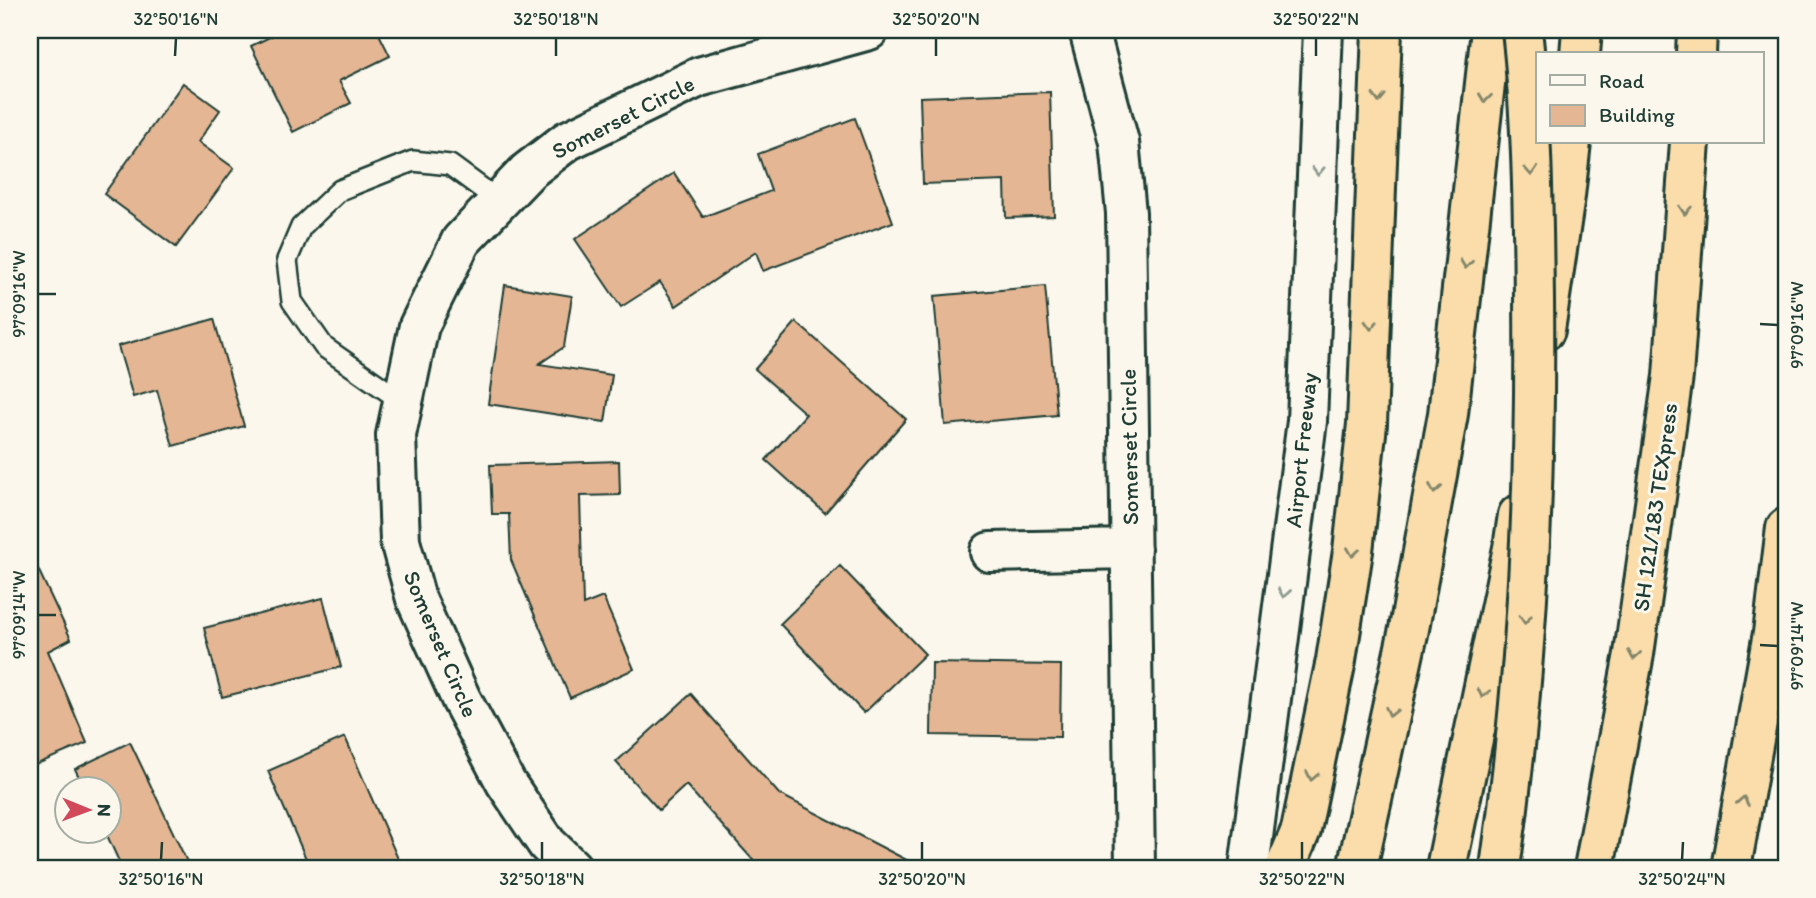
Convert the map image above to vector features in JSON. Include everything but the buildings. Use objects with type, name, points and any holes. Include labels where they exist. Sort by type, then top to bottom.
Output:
[{"type":"highway","points":[[1285,868],[1301,830],[1336,660],[1353,551],[1367,424],[1382,30]]},
{"type":"highway","points":[[1357,868],[1409,629],[1448,414],[1491,30]]},
{"type":"highway","points":[[1500,868],[1524,654],[1531,502],[1533,206],[1522,30]]},
{"type":"highway","points":[[1580,52],[1582,30]]},
{"type":"highway","points":[[1696,52],[1697,30]]},
{"type":"highway","points":[[1446,868],[1513,548],[1571,144]]},
{"type":"highway","name":"SH 121/183 TEXpress","points":[[1594,868],[1634,654],[1673,376],[1690,144]]},
{"type":"highway","points":[[1731,868],[1773,633],[1786,528]]},
{"type":"street","name":"Somerset Circle","points":[[572,868],[547,844],[506,783],[461,699],[416,599],[400,541],[396,435],[419,326],[461,241],[528,171],[567,141],[699,77],[869,30]]},
{"type":"street","name":"Somerset Circle","points":[[1089,30],[1119,142],[1126,213],[1135,868]]},
{"type":"street","name":"Airport Freeway","points":[[1249,868],[1307,421],[1323,30]]},
{"type":"street","points":[[990,552],[1130,549]]},
{"type":"lane","points":[[403,402],[324,347],[292,301],[287,260],[301,227],[340,190],[413,161],[450,165],[499,201]]}]
